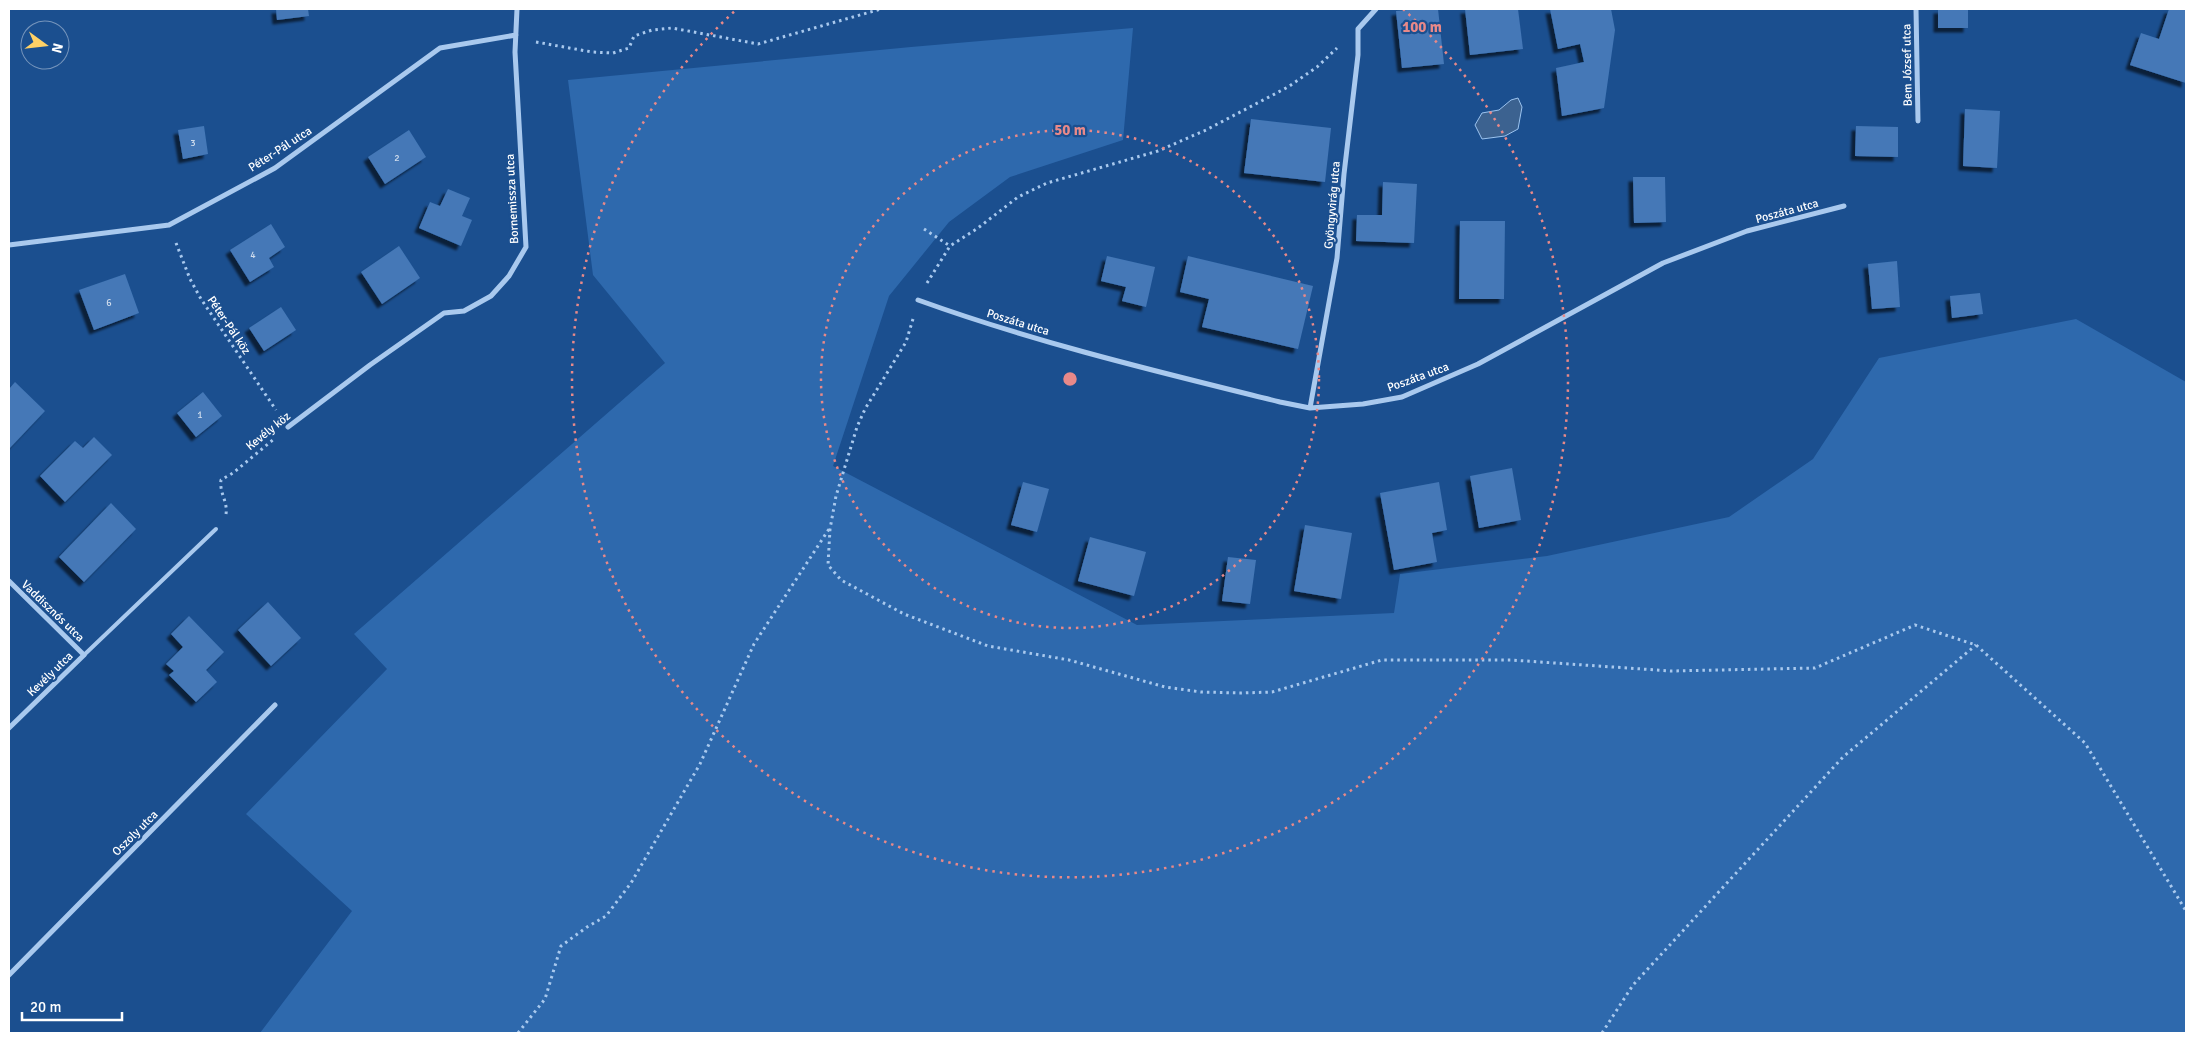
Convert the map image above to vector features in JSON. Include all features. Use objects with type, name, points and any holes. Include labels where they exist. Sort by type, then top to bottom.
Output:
[{"type":"street","name":"Bornemissza utca","points":[[370,364],[444,313],[464,311],[491,296],[509,276],[526,248],[514,52],[517,9]]},
{"type":"street","points":[[1358,29],[1376,9]]},
{"type":"street","name":"Bem József utca","points":[[1916,9],[1918,121]]},
{"type":"street","name":"Gyöngyvirág utca","points":[[1310,408],[1337,258],[1344,174],[1358,55],[1358,29]]},
{"type":"street","name":"Péter-Pál utca","points":[[9,245],[169,225],[275,168],[440,48],[516,35]]},
{"type":"street","name":"Poszáta utca","points":[[918,300],[1072,349],[1272,400],[1310,408],[1363,404],[1402,397],[1478,364],[1663,263],[1747,231],[1844,206]]},
{"type":"street","name":"Kevély köz","points":[[288,427],[370,364]]},
{"type":"street","name":"Vaddisznós utca","points":[[9,581],[84,655]]},
{"type":"street","name":"Kevély utca","points":[[9,728],[84,655]]},
{"type":"street","name":"Oszoly utca","points":[[9,975],[275,704]]},
{"type":"lane","points":[[84,655],[216,529]]},
{"type":"path","points":[[516,35],[542,45],[614,53],[629,48],[634,36],[652,30],[672,28],[758,44],[880,9]]},
{"type":"path","points":[[1358,29],[1317,67],[1288,87],[1206,130],[1158,151],[1047,183],[1018,197],[978,228],[950,246],[933,270],[918,300],[906,342],[865,410],[857,427],[836,496],[830,529],[828,565],[834,573],[841,580],[904,614],[988,646],[1068,660],[1165,687],[1201,692],[1241,694],[1272,692],[1382,660],[1511,660],[1671,671],[1815,668],[1915,625],[1976,645],[2085,743],[2186,911]]},
{"type":"path","name":"Péter-Pál köz","points":[[169,225],[190,279],[200,298],[288,427]]},
{"type":"path","points":[[924,229],[950,246]]},
{"type":"path","name":"Kevély köz","points":[[216,529],[227,513],[225,499],[220,488],[221,480],[233,473],[288,427]]},
{"type":"path","points":[[518,1033],[545,1000],[561,946],[606,916],[631,883],[700,764],[754,644],[830,529]]},
{"type":"path","points":[[1602,1033],[1633,985],[1843,757],[1976,645]]},
{"type":"shaded area","points":[[1133,28],[1123,140],[1010,177],[949,222],[889,296],[833,466],[1137,625],[1394,613],[1400,574],[1547,556],[1729,517],[1813,459],[1879,358],[2076,319],[2186,382],[2186,1033],[260,1033],[352,911],[246,814],[387,669],[354,634],[665,363],[593,275],[568,80]]},
{"type":"shaded area","points":[[1518,98],[1522,107],[1518,129],[1505,136],[1482,139],[1475,125],[1482,113],[1499,110],[1511,100]]},
{"type":"building","points":[[276,9],[308,9],[309,16],[277,20]]},
{"type":"building","points":[[1438,9],[1444,64],[1402,68],[1396,11]]},
{"type":"building","points":[[1465,9],[1518,9],[1523,49],[1470,55]]},
{"type":"building","points":[[1550,9],[1611,9],[1615,30],[1604,108],[1562,116],[1556,68],[1584,62],[1580,44],[1558,49]]},
{"type":"building","points":[[1938,9],[1968,9],[1968,28],[1938,28]]},
{"type":"building","points":[[2169,9],[2186,10],[2186,83],[2130,65],[2141,33],[2159,39]]},
{"type":"building","points":[[1965,109],[2000,111],[1997,168],[1963,166]]},
{"type":"building","points":[[1251,119],[1331,128],[1325,182],[1244,173]]},
{"type":"building","points":[[204,126],[208,154],[183,159],[178,130]]},
{"type":"building","points":[[1856,126],[1898,127],[1898,157],[1855,156]]},
{"type":"building","points":[[409,130],[426,157],[385,184],[368,157]]},
{"type":"building","points":[[1633,177],[1665,177],[1666,222],[1634,223]]},
{"type":"building","points":[[1383,182],[1417,184],[1414,243],[1356,241],[1357,215],[1382,215]]},
{"type":"building","points":[[448,189],[470,198],[462,216],[472,220],[461,246],[419,228],[430,202],[440,206]]},
{"type":"building","points":[[1460,221],[1505,221],[1504,299],[1459,299]]},
{"type":"building","points":[[271,224],[285,247],[269,258],[274,267],[250,282],[230,250]]},
{"type":"building","points":[[399,246],[420,278],[382,304],[361,272]]},
{"type":"building","points":[[1107,256],[1155,267],[1146,307],[1122,301],[1126,287],[1101,281]]},
{"type":"building","points":[[1188,256],[1313,286],[1298,349],[1202,327],[1209,299],[1180,292]]},
{"type":"building","points":[[1897,261],[1900,307],[1872,309],[1868,264]]},
{"type":"building","points":[[125,274],[139,313],[94,330],[79,290]]},
{"type":"building","points":[[1980,293],[1983,314],[1952,318],[1950,296]]},
{"type":"building","points":[[281,307],[296,330],[264,351],[249,328]]},
{"type":"building","points":[[15,382],[45,411],[9,449],[9,389]]},
{"type":"building","points":[[203,392],[222,416],[196,437],[177,413]]},
{"type":"building","points":[[94,437],[112,455],[65,502],[40,476],[75,441],[83,448]]},
{"type":"building","points":[[1512,468],[1521,520],[1479,528],[1470,476]]},
{"type":"building","points":[[1023,482],[1049,489],[1037,532],[1011,525]]},
{"type":"building","points":[[1439,482],[1447,530],[1432,533],[1437,562],[1394,570],[1380,493]]},
{"type":"building","points":[[111,503],[136,529],[84,582],[59,557]]},
{"type":"building","points":[[1305,525],[1352,533],[1341,599],[1294,591]]},
{"type":"building","points":[[1090,537],[1146,552],[1134,596],[1078,581]]},
{"type":"building","points":[[1228,557],[1256,560],[1250,604],[1222,601]]},
{"type":"building","points":[[268,602],[301,638],[271,666],[238,630]]},
{"type":"building","points":[[189,616],[224,652],[206,670],[217,682],[196,702],[169,675],[174,671],[166,664],[183,647],[171,634]]}]
